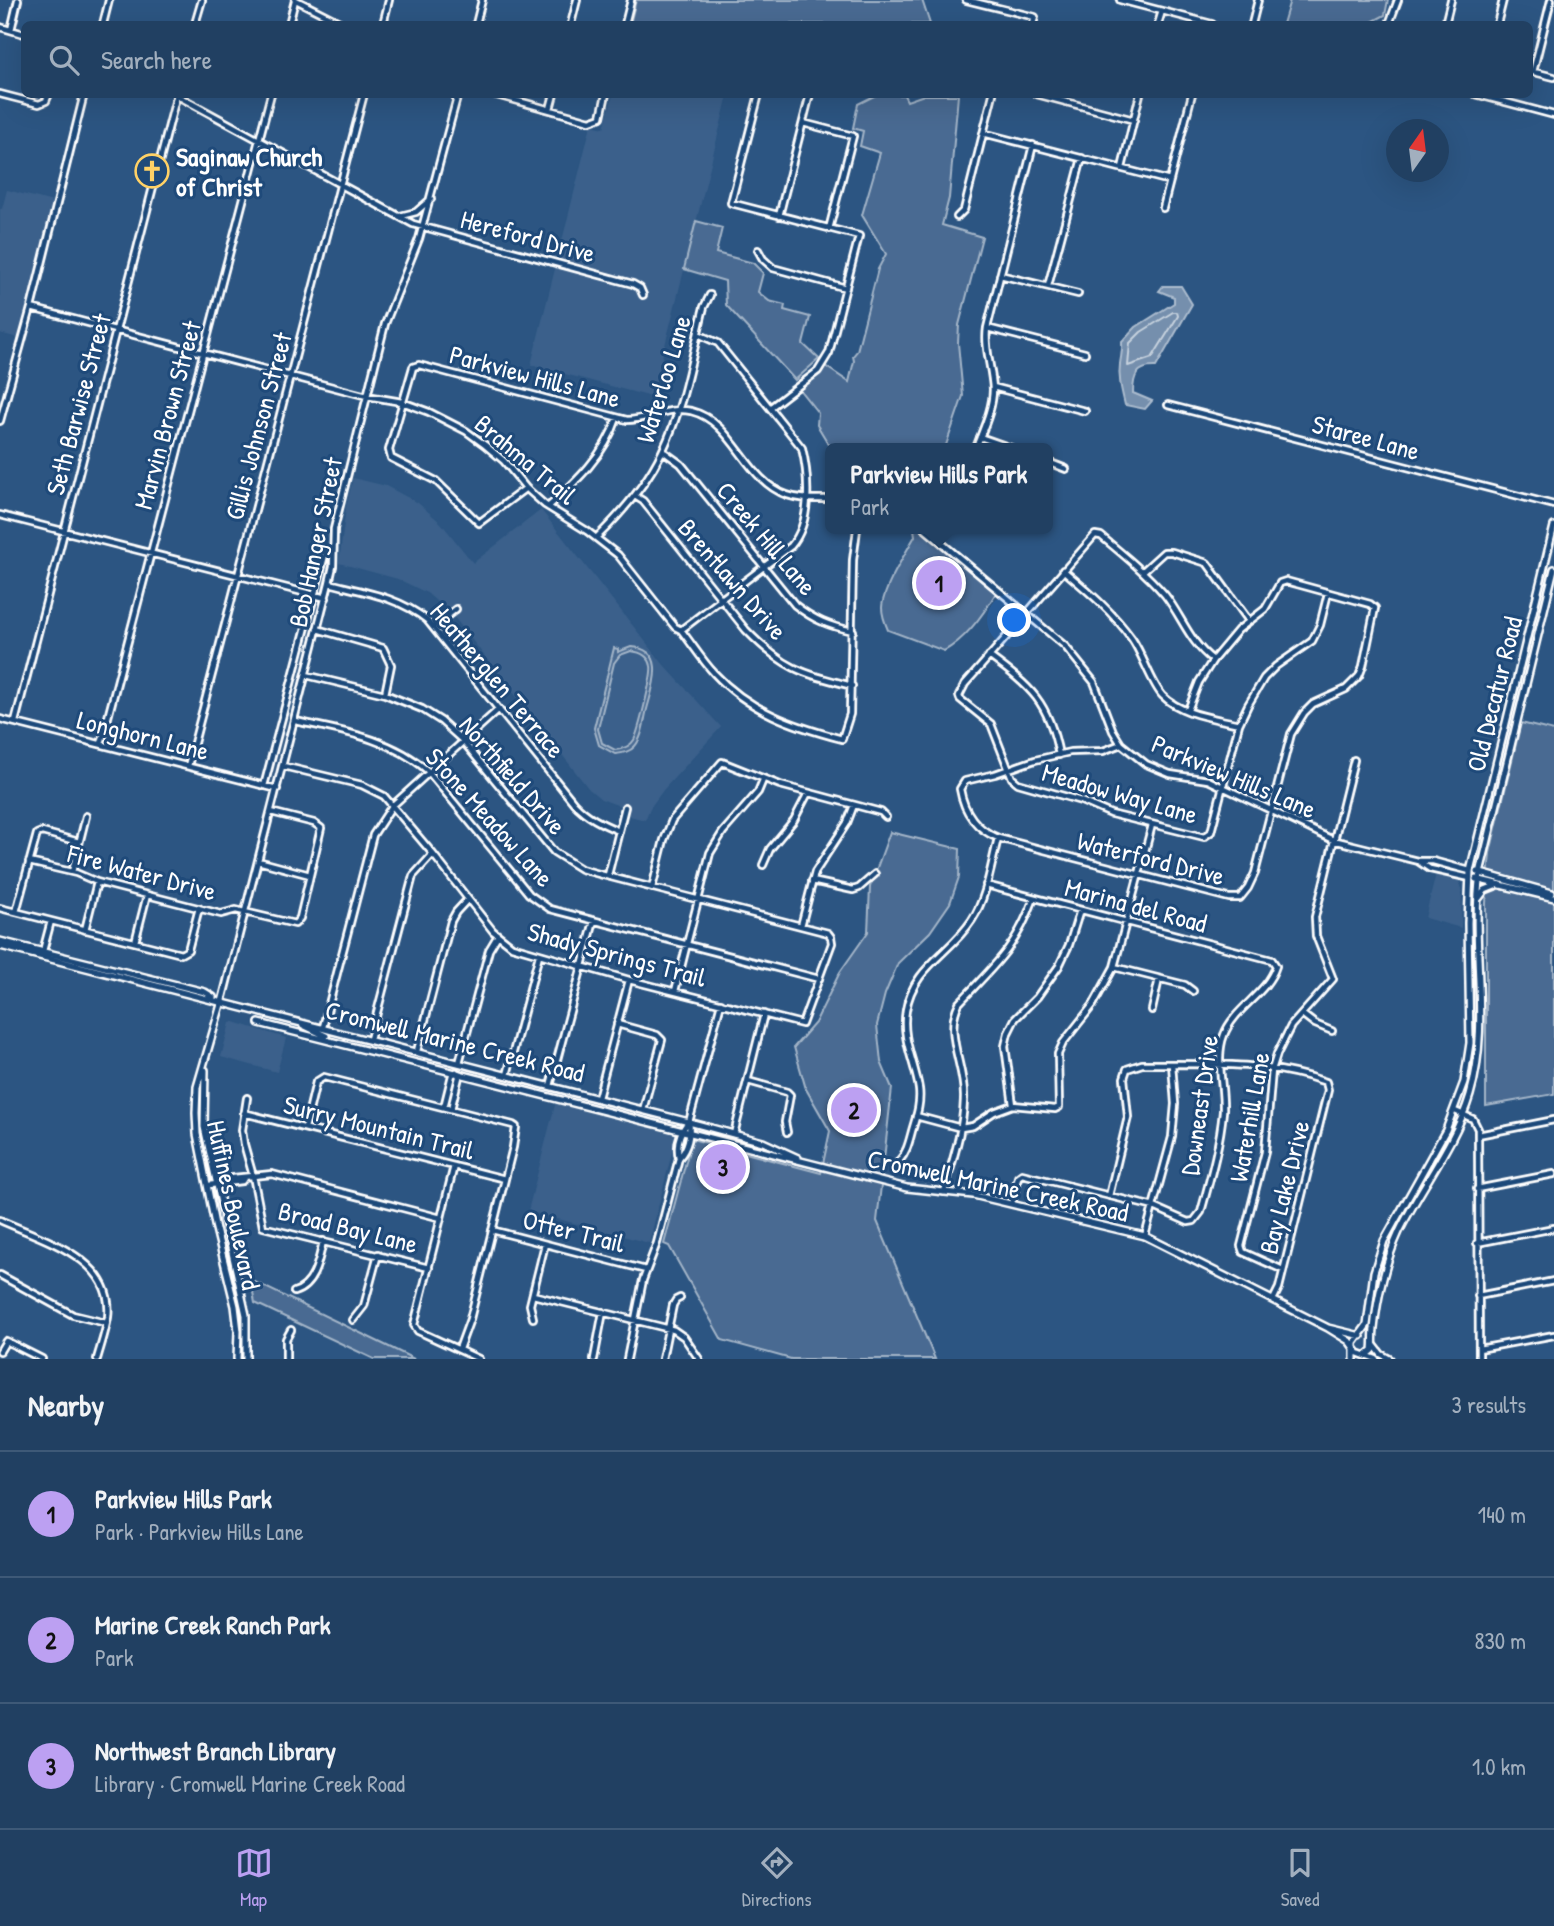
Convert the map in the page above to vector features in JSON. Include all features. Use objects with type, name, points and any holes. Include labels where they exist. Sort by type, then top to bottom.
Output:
[{"type":"main road","name":"Old Decatur Road","points":[[1361,1336],[1366,1328],[1374,1272],[1381,1250],[1455,1111],[1467,1066],[1470,1023],[1470,874],[1554,526]]},
{"type":"main road","points":[[1544,569],[1554,570]]},
{"type":"main road","name":"Old Decatur Road","points":[[1374,1344],[1375,1318],[1399,1232],[1463,1114],[1470,1095],[1477,1061],[1479,877],[1554,570]]},
{"type":"main road","points":[[1470,874],[1554,896]]},
{"type":"main road","points":[[1479,877],[1498,886],[1554,896]]},
{"type":"main road","points":[[1478,901],[1485,890],[1498,886]]},
{"type":"main road","name":"Cromwell Marine Creek Road","points":[[0,944],[734,1134],[763,1142],[811,1163]]},
{"type":"main road","name":"Cromwell Marine Creek Road","points":[[0,944],[43,951],[205,992],[222,1001]]},
{"type":"main road","points":[[1469,983],[1479,983]]},
{"type":"main road","name":"Huffines Boulevard","points":[[222,1001],[197,1087],[195,1113],[220,1248],[235,1306],[237,1359]]},
{"type":"main road","name":"Cromwell Marine Creek Road","points":[[292,1019],[335,1041]]},
{"type":"main road","name":"Cromwell Marine Creek Road","points":[[259,1023],[904,1187],[1012,1203],[1145,1236],[1328,1328],[1349,1341],[1354,1348]]},
{"type":"main road","name":"Huffines Boulevard","points":[[205,1060],[204,1127],[246,1315],[246,1359]]},
{"type":"main road","points":[[457,1072],[459,1063]]},
{"type":"main road","points":[[596,1107],[598,1098]]},
{"type":"main road","points":[[1391,1227],[1399,1232]]},
{"type":"main road","name":"Cromwell Marine Creek Road","points":[[1328,1328],[1361,1336]]},
{"type":"main road","points":[[1354,1348],[1366,1357],[1372,1352],[1374,1344],[1361,1336],[1355,1341],[1354,1348],[1354,1359]]},
{"type":"street","points":[[11,30],[19,0]]},
{"type":"street","points":[[104,21],[109,0]]},
{"type":"street","points":[[196,21],[202,0]]},
{"type":"street","points":[[290,21],[296,0],[337,21]]},
{"type":"street","points":[[384,21],[389,0]]},
{"type":"street","points":[[477,21],[482,0]]},
{"type":"street","points":[[572,21],[577,0]]},
{"type":"street","points":[[626,21],[631,0]]},
{"type":"street","points":[[966,0],[1035,17],[1034,21]]},
{"type":"street","points":[[1120,0],[1137,2],[1200,21]]},
{"type":"street","points":[[1253,21],[1258,0]]},
{"type":"street","points":[[1390,21],[1398,0]]},
{"type":"street","points":[[1446,21],[1451,0]]},
{"type":"street","points":[[1498,21],[1503,0]]},
{"type":"street","points":[[1533,64],[1551,0]]},
{"type":"street","points":[[1159,21],[1162,11]]},
{"type":"street","points":[[0,27],[21,33]]},
{"type":"street","points":[[1533,72],[1554,78]]},
{"type":"street","points":[[0,94],[39,104],[47,98]]},
{"type":"street","points":[[0,421],[83,98]]},
{"type":"street","name":"Seth Barwise Street","points":[[15,722],[175,98]]},
{"type":"street","name":"Hereford Drive","points":[[182,98],[423,227],[634,284],[640,288],[643,295]]},
{"type":"street","name":"Marvin Brown Street","points":[[101,744],[270,98]]},
{"type":"street","name":"Gillis Johnson Street","points":[[188,766],[363,98]]},
{"type":"street","name":"Bob Hanger Street","points":[[222,1001],[326,598],[333,566],[334,529],[385,324],[423,227],[457,98]]},
{"type":"street","points":[[509,98],[590,121],[600,117],[606,98]]},
{"type":"street","points":[[550,109],[553,98]]},
{"type":"street","points":[[758,98],[731,203],[859,236],[825,362],[771,407]]},
{"type":"street","points":[[779,216],[809,98]]},
{"type":"street","points":[[957,217],[964,210],[992,98]]},
{"type":"street","points":[[1051,98],[1134,120]]},
{"type":"street","points":[[1122,168],[1139,98]]},
{"type":"street","points":[[1163,208],[1191,98]]},
{"type":"street","points":[[1489,98],[1554,115]]},
{"type":"street","points":[[803,123],[853,136],[829,229]]},
{"type":"street","points":[[984,133],[1170,181]]},
{"type":"street","points":[[978,443],[992,402],[987,328],[1033,145]]},
{"type":"street","points":[[1048,286],[1082,158]]},
{"type":"street","name":"Hereford Drive","points":[[400,216],[416,212],[431,198]]},
{"type":"street","points":[[758,250],[762,259],[773,268],[846,288]]},
{"type":"street","points":[[1000,275],[1078,294]]},
{"type":"street","name":"Waterloo Lane","points":[[597,538],[635,496],[663,451],[678,409],[704,307],[710,295]]},
{"type":"street","name":"Brahma Trail","points":[[31,308],[367,396],[402,402],[446,419],[466,430],[504,461],[526,488],[548,507],[597,538],[618,555],[713,671],[732,691],[749,703],[797,726],[842,739],[850,714],[852,686]]},
{"type":"street","points":[[987,328],[1085,353]]},
{"type":"street","points":[[681,630],[796,541],[804,522],[806,498],[802,448],[718,343],[698,334]]},
{"type":"street","name":"Parkview Hills Lane","points":[[526,488],[479,523],[436,481],[389,455],[412,369],[419,365],[617,418],[637,420],[678,409]]},
{"type":"street","points":[[993,387],[1085,411]]},
{"type":"street","name":"Staree Lane","points":[[1168,405],[1554,505]]},
{"type":"street","points":[[678,409],[706,417],[720,428],[760,479],[775,489],[789,496],[825,499]]},
{"type":"street","points":[[548,507],[588,467],[609,437],[617,418]]},
{"type":"street","points":[[980,437],[997,443]]},
{"type":"street","name":"Creek Hill Lane","points":[[663,451],[681,464],[795,605],[812,619],[828,626],[853,631]]},
{"type":"street","points":[[1053,464],[1066,469]]},
{"type":"street","name":"Brentlawn Drive","points":[[635,496],[643,502],[746,630],[777,659],[814,677],[852,686]]},
{"type":"street","points":[[0,515],[326,598]]},
{"type":"street","points":[[852,686],[853,560],[856,534]]},
{"type":"street","name":"Parkview Hills Lane","points":[[934,535],[1065,646],[1086,670],[1100,694],[1113,731],[1121,744],[1135,756],[1158,770],[1196,777],[1223,787],[1333,840],[1418,861],[1430,869],[1470,874]]},
{"type":"street","points":[[1059,755],[1055,731],[1041,702],[1027,686],[989,656],[1093,536],[1101,536],[1143,571],[1175,609],[1193,641],[1213,660]]},
{"type":"street","points":[[1143,571],[1164,552],[1204,561],[1249,621]]},
{"type":"street","name":"Bob Hanger Street","points":[[264,786],[325,555]]},
{"type":"street","points":[[1063,570],[1104,606],[1125,630],[1163,696],[1188,710],[1240,724]]},
{"type":"street","points":[[1188,710],[1199,682],[1213,660],[1228,640],[1267,607],[1277,585],[1282,582],[1328,593]]},
{"type":"street","name":"Heatherglen Terrace","points":[[329,583],[394,600],[414,609],[434,626],[583,813],[619,831]]},
{"type":"street","name":"Waterford Drive","points":[[1009,770],[961,784],[961,795],[968,814],[981,828],[998,838],[1229,898],[1240,898],[1251,883],[1289,740],[1298,721],[1313,704],[1346,688],[1359,676],[1376,610],[1374,606],[1328,593]]},
{"type":"street","name":"Meadow Way Lane","points":[[989,656],[965,684],[959,696],[990,724],[1012,779],[1024,786],[1068,797],[1107,813],[1201,838],[1210,832],[1240,724],[1253,695],[1276,666],[1303,649],[1315,636],[1328,593]]},
{"type":"street","points":[[434,626],[456,608]]},
{"type":"street","points":[[317,629],[383,648],[391,665],[385,694]]},
{"type":"street","name":"Northfield Drive","points":[[306,675],[385,694],[422,709],[441,721],[462,740],[554,852],[581,869],[828,933],[831,937],[828,958],[820,979]]},
{"type":"street","points":[[323,1027],[373,835],[392,806],[499,709]]},
{"type":"street","name":"Longhorn Lane","points":[[0,719],[277,789]]},
{"type":"street","name":"Stone Meadow Lane","points":[[295,720],[383,743],[403,752],[429,771],[529,894],[550,909],[820,979]]},
{"type":"street","points":[[1009,770],[1035,760],[1102,751],[1121,744]]},
{"type":"street","name":"Waterhill Lane","points":[[1283,1270],[1243,1252],[1241,1248],[1265,1152],[1272,1070],[1281,1044],[1333,976],[1314,927],[1354,760]]},
{"type":"street","points":[[652,888],[672,820],[720,764],[727,763],[763,779],[881,812],[886,817]]},
{"type":"street","name":"Shady Springs Trail","points":[[283,766],[362,785],[384,796],[468,900],[498,935],[512,946],[802,1024],[820,979]]},
{"type":"street","points":[[675,991],[713,848],[723,832],[758,792],[763,779]]},
{"type":"street","points":[[763,865],[770,849],[794,820],[808,793]]},
{"type":"street","points":[[801,926],[815,872],[847,823],[854,805]]},
{"type":"street","points":[[608,875],[625,807]]},
{"type":"street","points":[[258,861],[310,875],[321,834],[320,826],[271,812]]},
{"type":"street","points":[[72,872],[86,816]]},
{"type":"street","points":[[916,1116],[961,1128],[973,1126],[994,1112],[1013,1105],[1055,1109],[1059,1107],[1058,1054],[1063,1043],[1093,1005],[1114,967],[1128,923],[1152,825]]},
{"type":"street","points":[[16,912],[38,833],[79,842]]},
{"type":"street","points":[[899,1161],[905,1154],[916,1116],[919,1091],[905,1027],[910,996],[924,969],[958,939],[979,909],[998,838]]},
{"type":"street","points":[[370,1040],[413,876],[433,854]]},
{"type":"street","name":"Fire Water Drive","points":[[29,862],[199,908],[225,914],[234,910],[293,924],[298,923],[310,875]]},
{"type":"street","points":[[813,881],[853,890],[875,874]]},
{"type":"street","points":[[85,930],[97,882]]},
{"type":"street","name":"Marina del Road","points":[[986,885],[1272,960],[1276,964]]},
{"type":"street","points":[[135,942],[148,895]]},
{"type":"street","points":[[944,1192],[961,1128],[965,1086],[952,1031],[954,1012],[959,1003],[1009,950],[1022,929],[1034,898]]},
{"type":"street","points":[[416,1051],[451,921],[468,900]]},
{"type":"street","points":[[0,908],[185,953],[199,908]]},
{"type":"street","points":[[1013,1105],[1005,1046],[1008,1033],[1015,1019],[1037,997],[1059,965],[1069,945],[1080,910]]},
{"type":"street","points":[[43,951],[51,921]]},
{"type":"street","points":[[550,1086],[594,921]]},
{"type":"street","points":[[459,1063],[489,950],[498,935]]},
{"type":"street","points":[[507,1074],[539,955]]},
{"type":"street","name":"Downeast Drive","points":[[1154,1207],[1192,1222],[1201,1212],[1223,1110],[1221,1043],[1226,1029],[1263,987],[1276,969],[1276,964]]},
{"type":"street","points":[[1114,967],[1185,985],[1193,991]]},
{"type":"street","points":[[598,1098],[629,979]]},
{"type":"street","points":[[1152,1010],[1159,979]]},
{"type":"street","points":[[626,1359],[646,1270],[657,1243],[680,1158],[685,1152],[690,1132],[689,1122],[720,1003]]},
{"type":"street","points":[[734,1134],[764,1014]]},
{"type":"street","points":[[1302,1014],[1315,1024],[1332,1031]]},
{"type":"street","points":[[617,1024],[661,1038],[643,1110]]},
{"type":"street","points":[[1109,1196],[1128,1117],[1124,1078],[1127,1069],[1142,1064],[1221,1064],[1272,1070]]},
{"type":"street","points":[[1145,1236],[1175,1121],[1172,1064]]},
{"type":"street","name":"Bay Lake Drive","points":[[1272,1070],[1327,1083],[1328,1090],[1279,1288],[1273,1300]]},
{"type":"street","points":[[444,1107],[452,1075],[457,1072],[459,1077],[451,1109]]},
{"type":"street","points":[[305,1128],[316,1082],[321,1077],[516,1127],[467,1328],[459,1349]]},
{"type":"street","points":[[748,1081],[790,1095],[785,1122],[787,1132]]},
{"type":"street","name":"Broad Bay Lane","points":[[247,1098],[242,1130],[263,1227],[429,1268]]},
{"type":"street","points":[[1455,1111],[1475,1121],[1478,1135],[1479,1359]]},
{"type":"street","name":"Surry Mountain Trail","points":[[244,1113],[505,1179]]},
{"type":"street","points":[[1478,1135],[1554,1120]]},
{"type":"street","points":[[680,1158],[677,1150],[682,1129],[689,1122]]},
{"type":"street","points":[[454,1166],[415,1328],[479,1359]]},
{"type":"street","points":[[1012,1203],[1018,1177],[1023,1174],[1154,1207]]},
{"type":"street","points":[[1477,1189],[1554,1174]]},
{"type":"street","points":[[209,1185],[217,1184],[223,1178],[280,1175],[441,1218]]},
{"type":"street","points":[[0,1220],[76,1256],[92,1268],[103,1282],[108,1302],[97,1359]]},
{"type":"street","points":[[1478,1243],[1554,1228]]},
{"type":"street","name":"Otter Trail","points":[[492,1230],[646,1270]]},
{"type":"street","points":[[294,1292],[300,1290],[311,1278],[323,1240]]},
{"type":"street","points":[[533,1318],[529,1310],[545,1244]]},
{"type":"street","points":[[353,1320],[364,1306],[378,1254]]},
{"type":"street","points":[[0,1275],[73,1315],[106,1323]]},
{"type":"street","points":[[1478,1296],[1554,1281]]},
{"type":"street","points":[[533,1295],[668,1328],[684,1337],[699,1359]]},
{"type":"street","points":[[662,1359],[673,1306],[680,1298]]},
{"type":"street","points":[[594,1359],[603,1312]]},
{"type":"street","points":[[286,1359],[286,1339],[291,1330]]},
{"type":"street","points":[[1479,1349],[1554,1335]]},
{"type":"street","points":[[0,1351],[6,1341],[43,1359]]},
{"type":"street","points":[[1374,1344],[1381,1354],[1390,1359]]},
{"type":"street","points":[[1366,1357],[1376,1359]]},
{"type":"shaded area","points":[[636,0],[922,0],[929,21],[631,21]]},
{"type":"shaded area","points":[[1290,0],[1388,0],[1385,15],[1374,21],[1284,21]]},
{"type":"shaded area","points":[[612,98],[727,98],[652,397],[531,365],[591,125],[604,128]]},
{"type":"shaded area","points":[[870,98],[906,98],[907,101],[916,98],[958,98],[949,198],[942,225],[982,237],[959,325],[963,396],[947,443],[828,443],[817,425],[818,413],[799,389],[825,366],[849,382],[853,356],[857,351],[878,269],[886,254],[862,215],[880,153],[860,146],[863,131],[853,128],[858,104]]},
{"type":"shaded area","points":[[7,190],[53,202],[18,338],[0,333],[0,209]]},
{"type":"shaded area","points":[[696,221],[722,228],[716,253],[753,263],[763,273],[758,292],[769,301],[785,305],[784,310],[810,317],[803,344],[819,359],[795,380],[726,305],[725,281],[684,269]]},
{"type":"shaded area","points":[[353,478],[386,486],[418,503],[441,523],[473,563],[541,510],[664,665],[721,727],[664,789],[645,820],[626,815],[628,809],[601,799],[589,789],[454,617],[427,593],[398,579],[339,563],[346,507]]},
{"type":"shaded area","points":[[927,534],[997,591],[967,632],[944,651],[888,630],[883,617],[886,592],[915,536]]},
{"type":"shaded area","points":[[631,647],[643,649],[654,661],[655,670],[640,738],[631,750],[615,754],[599,745],[594,728],[614,648],[618,649],[618,652]],"holes":[[[634,652],[644,655],[650,663],[650,680],[634,740],[626,747],[615,750],[602,743],[598,729],[614,663],[620,655]]]},
{"type":"shaded area","points":[[1521,723],[1554,731],[1554,1094],[1486,1106],[1486,903],[1490,853]]},
{"type":"shaded area","points":[[890,832],[960,849],[959,877],[950,903],[930,932],[898,963],[885,994],[877,1025],[881,1062],[892,1088],[877,1221],[935,1359],[791,1359],[722,1340],[669,1246],[664,1244],[692,1139],[821,1173],[830,1131],[806,1089],[794,1047],[815,1023],[840,972],[868,932],[870,887]]},
{"type":"shaded area","points":[[1436,874],[1458,879],[1462,889],[1461,928],[1425,918]]},
{"type":"shaded area","points":[[230,1023],[286,1038],[277,1072],[221,1057]]},
{"type":"shaded area","points":[[556,1101],[677,1133],[649,1243],[528,1211]]},
{"type":"shaded area","points":[[251,1280],[414,1359],[374,1359],[255,1303]]},
{"type":"water","points":[[1163,286],[1181,286],[1192,304],[1156,367],[1144,368],[1135,377],[1133,393],[1152,401],[1145,409],[1125,405],[1120,374],[1122,342],[1136,327],[1174,303],[1174,297],[1159,291]]},
{"type":"place","name":"Saginaw Church of Christ","points":[[152,171]]},
{"type":"place","name":"Parkview Hills Park","points":[[939,583]]},
{"type":"place","name":"Marine Creek Ranch Park","points":[[854,1110]]},
{"type":"place","name":"Northwest Branch Library","points":[[723,1167]]}]
